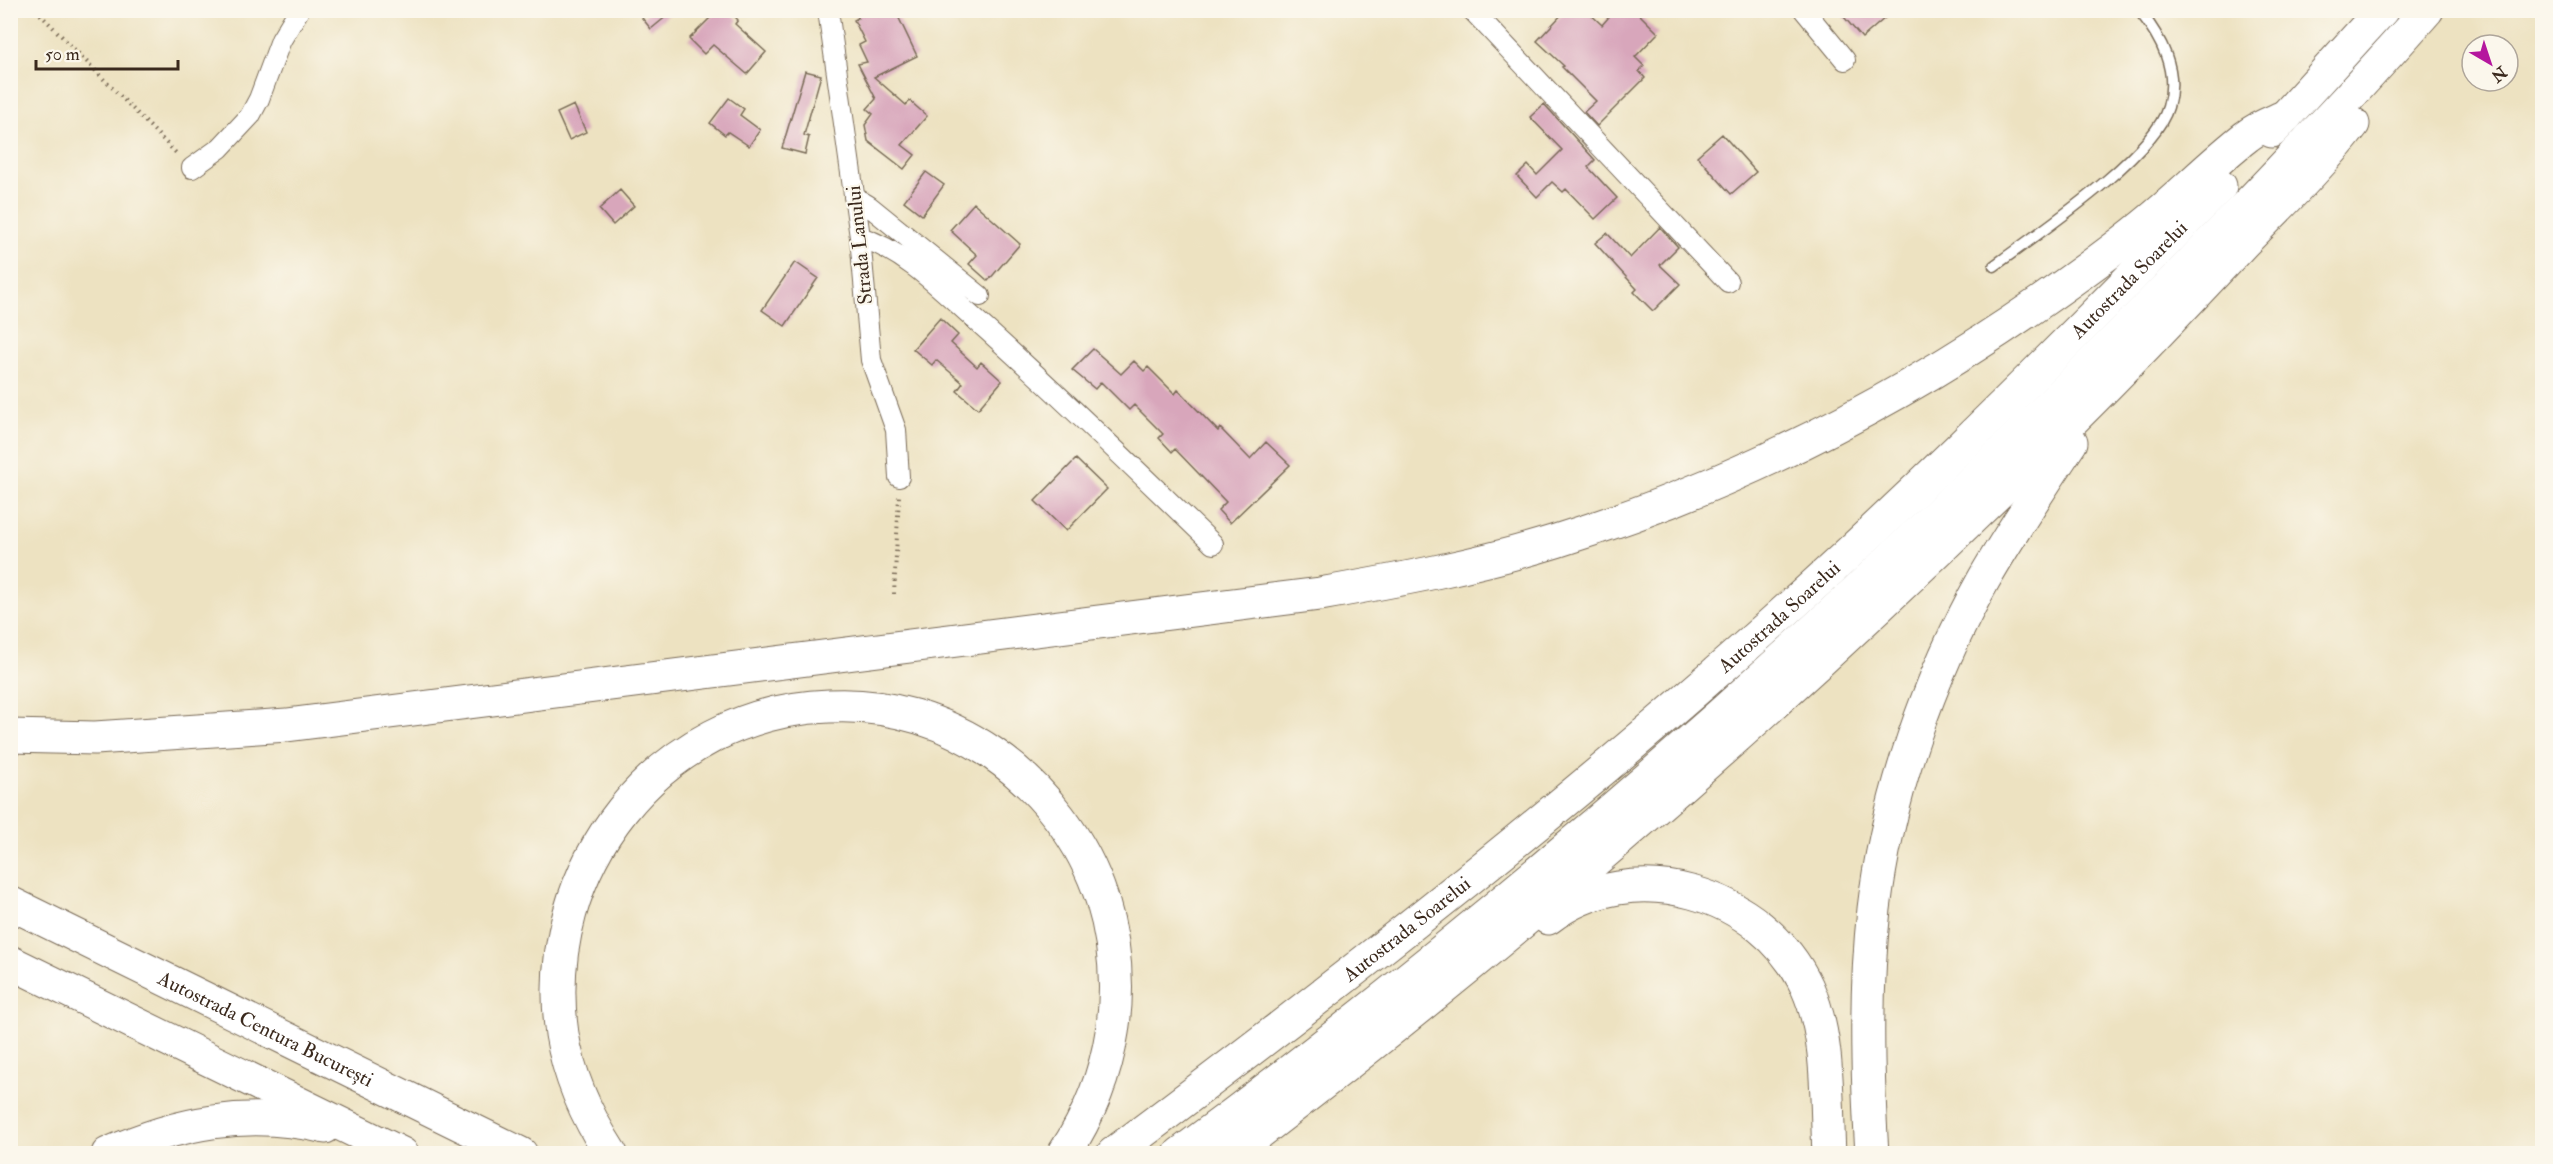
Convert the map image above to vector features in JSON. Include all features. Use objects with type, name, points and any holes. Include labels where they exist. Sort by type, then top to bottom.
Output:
[{"type":"highway","name":"Autostrada Soarelui","points":[[1113,1154],[1386,947],[1682,702],[1835,565],[1971,437],[2115,295],[2286,116],[2382,10]]},
{"type":"highway","name":"Autostrada Soarelui","points":[[1180,1154],[1402,983],[1554,860],[1850,599],[1997,458],[2205,250],[2423,15]]},
{"type":"highway","points":[[1231,1154],[1425,1002],[1572,880],[1845,638],[1996,495],[2115,378],[2351,127],[2423,15]]},
{"type":"highway","points":[[10,736],[95,738],[287,725],[1320,594],[1398,580],[1554,542],[1632,515],[1782,453],[1850,419],[1975,346],[2102,258],[2158,214],[2249,134],[2286,116]]},
{"type":"highway","points":[[1872,1154],[1868,1007],[1874,909],[1884,848],[1897,795],[1922,719],[1949,650],[1983,580],[2038,491],[2115,378]]},
{"type":"highway","points":[[611,1154],[586,1112],[573,1080],[562,1034],[559,980],[570,910],[595,850],[633,797],[661,770],[692,748],[724,730],[751,719],[812,706],[855,705],[890,709],[923,718],[969,739],[1011,767],[1048,803],[1066,827],[1092,873],[1108,918],[1115,959],[1116,1002],[1110,1049],[1102,1078],[1085,1120],[1065,1154]]},
{"type":"highway","points":[[1425,1002],[1476,971],[1551,915],[1583,899],[1613,889],[1644,886],[1676,888],[1704,894],[1725,903],[1754,921],[1792,963],[1807,987],[1818,1021],[1824,1055],[1829,1154]]},
{"type":"highway","name":"Autostrada Centura București","points":[[10,903],[521,1154]]},
{"type":"highway","points":[[10,962],[394,1150]]},
{"type":"highway","points":[[108,1154],[146,1136],[193,1124],[241,1119],[276,1119],[306,1123],[394,1150]]},
{"type":"street","points":[[192,168],[220,148],[250,116],[259,99],[281,40],[299,10]]},
{"type":"street","name":"Strada Lanului","points":[[828,10],[860,237],[871,360],[896,430],[899,477]]},
{"type":"street","points":[[1472,10],[1728,282]]},
{"type":"street","points":[[1804,10],[1845,60]]},
{"type":"street","points":[[854,197],[869,206],[980,296]]},
{"type":"street","points":[[860,237],[878,243],[899,255],[954,301],[1068,404],[1213,544]]},
{"type":"lane","points":[[1994,266],[2133,158],[2156,131],[2168,109],[2171,77],[2167,55],[2155,31],[2139,10]]},
{"type":"path","points":[[36,10],[192,168]]},
{"type":"path","points":[[894,594],[899,477]]},
{"type":"building","points":[[651,10],[674,10],[651,29],[642,18]]},
{"type":"building","points":[[718,10],[729,10],[738,20],[735,24],[766,52],[747,74],[713,45],[704,54],[689,39]]},
{"type":"building","points":[[855,10],[895,10],[917,56],[874,77],[906,105],[910,101],[927,116],[902,145],[915,155],[904,169],[868,141],[865,125],[873,114],[867,109],[876,99],[858,64],[867,62],[859,45],[865,42],[854,20],[858,18]]},
{"type":"building","points":[[1566,10],[1586,10],[1602,25],[1615,10],[1635,10],[1658,33],[1635,57],[1644,66],[1639,71],[1645,78],[1597,126],[1584,112],[1596,101],[1537,41]]},
{"type":"building","points":[[1838,10],[1894,10],[1862,38]]},
{"type":"building","points":[[805,71],[821,75],[804,135],[809,137],[805,154],[782,148]]},
{"type":"building","points":[[729,98],[744,109],[740,115],[760,130],[749,146],[728,132],[725,135],[710,123]]},
{"type":"building","points":[[1544,104],[1595,160],[1588,167],[1617,198],[1595,219],[1566,189],[1563,192],[1552,182],[1537,197],[1517,176],[1528,165],[1537,175],[1562,150],[1530,117]]},
{"type":"building","points":[[574,105],[586,132],[569,140],[557,113]]},
{"type":"building","points":[[1722,134],[1756,172],[1731,194],[1697,156]]},
{"type":"building","points":[[926,172],[944,185],[922,215],[904,201]]},
{"type":"building","points":[[620,190],[634,206],[613,225],[599,209]]},
{"type":"building","points":[[974,203],[1020,244],[988,281],[969,264],[977,255],[950,230]]},
{"type":"building","points":[[1660,227],[1678,247],[1660,265],[1680,284],[1653,311],[1634,292],[1637,289],[1595,243],[1607,233],[1630,258]]},
{"type":"building","points":[[795,262],[818,278],[785,326],[762,310]]},
{"type":"building","points":[[940,318],[958,335],[951,343],[977,367],[981,362],[1002,381],[978,409],[957,391],[963,383],[936,360],[932,365],[913,349]]},
{"type":"building","points":[[1093,349],[1121,374],[1134,361],[1144,371],[1148,367],[1175,394],[1178,390],[1218,431],[1220,428],[1250,459],[1266,442],[1290,465],[1230,523],[1218,510],[1226,502],[1175,449],[1172,452],[1159,438],[1163,434],[1134,405],[1129,410],[1101,382],[1095,389],[1072,370]]},
{"type":"building","points":[[1076,459],[1107,489],[1066,531],[1035,501]]}]
